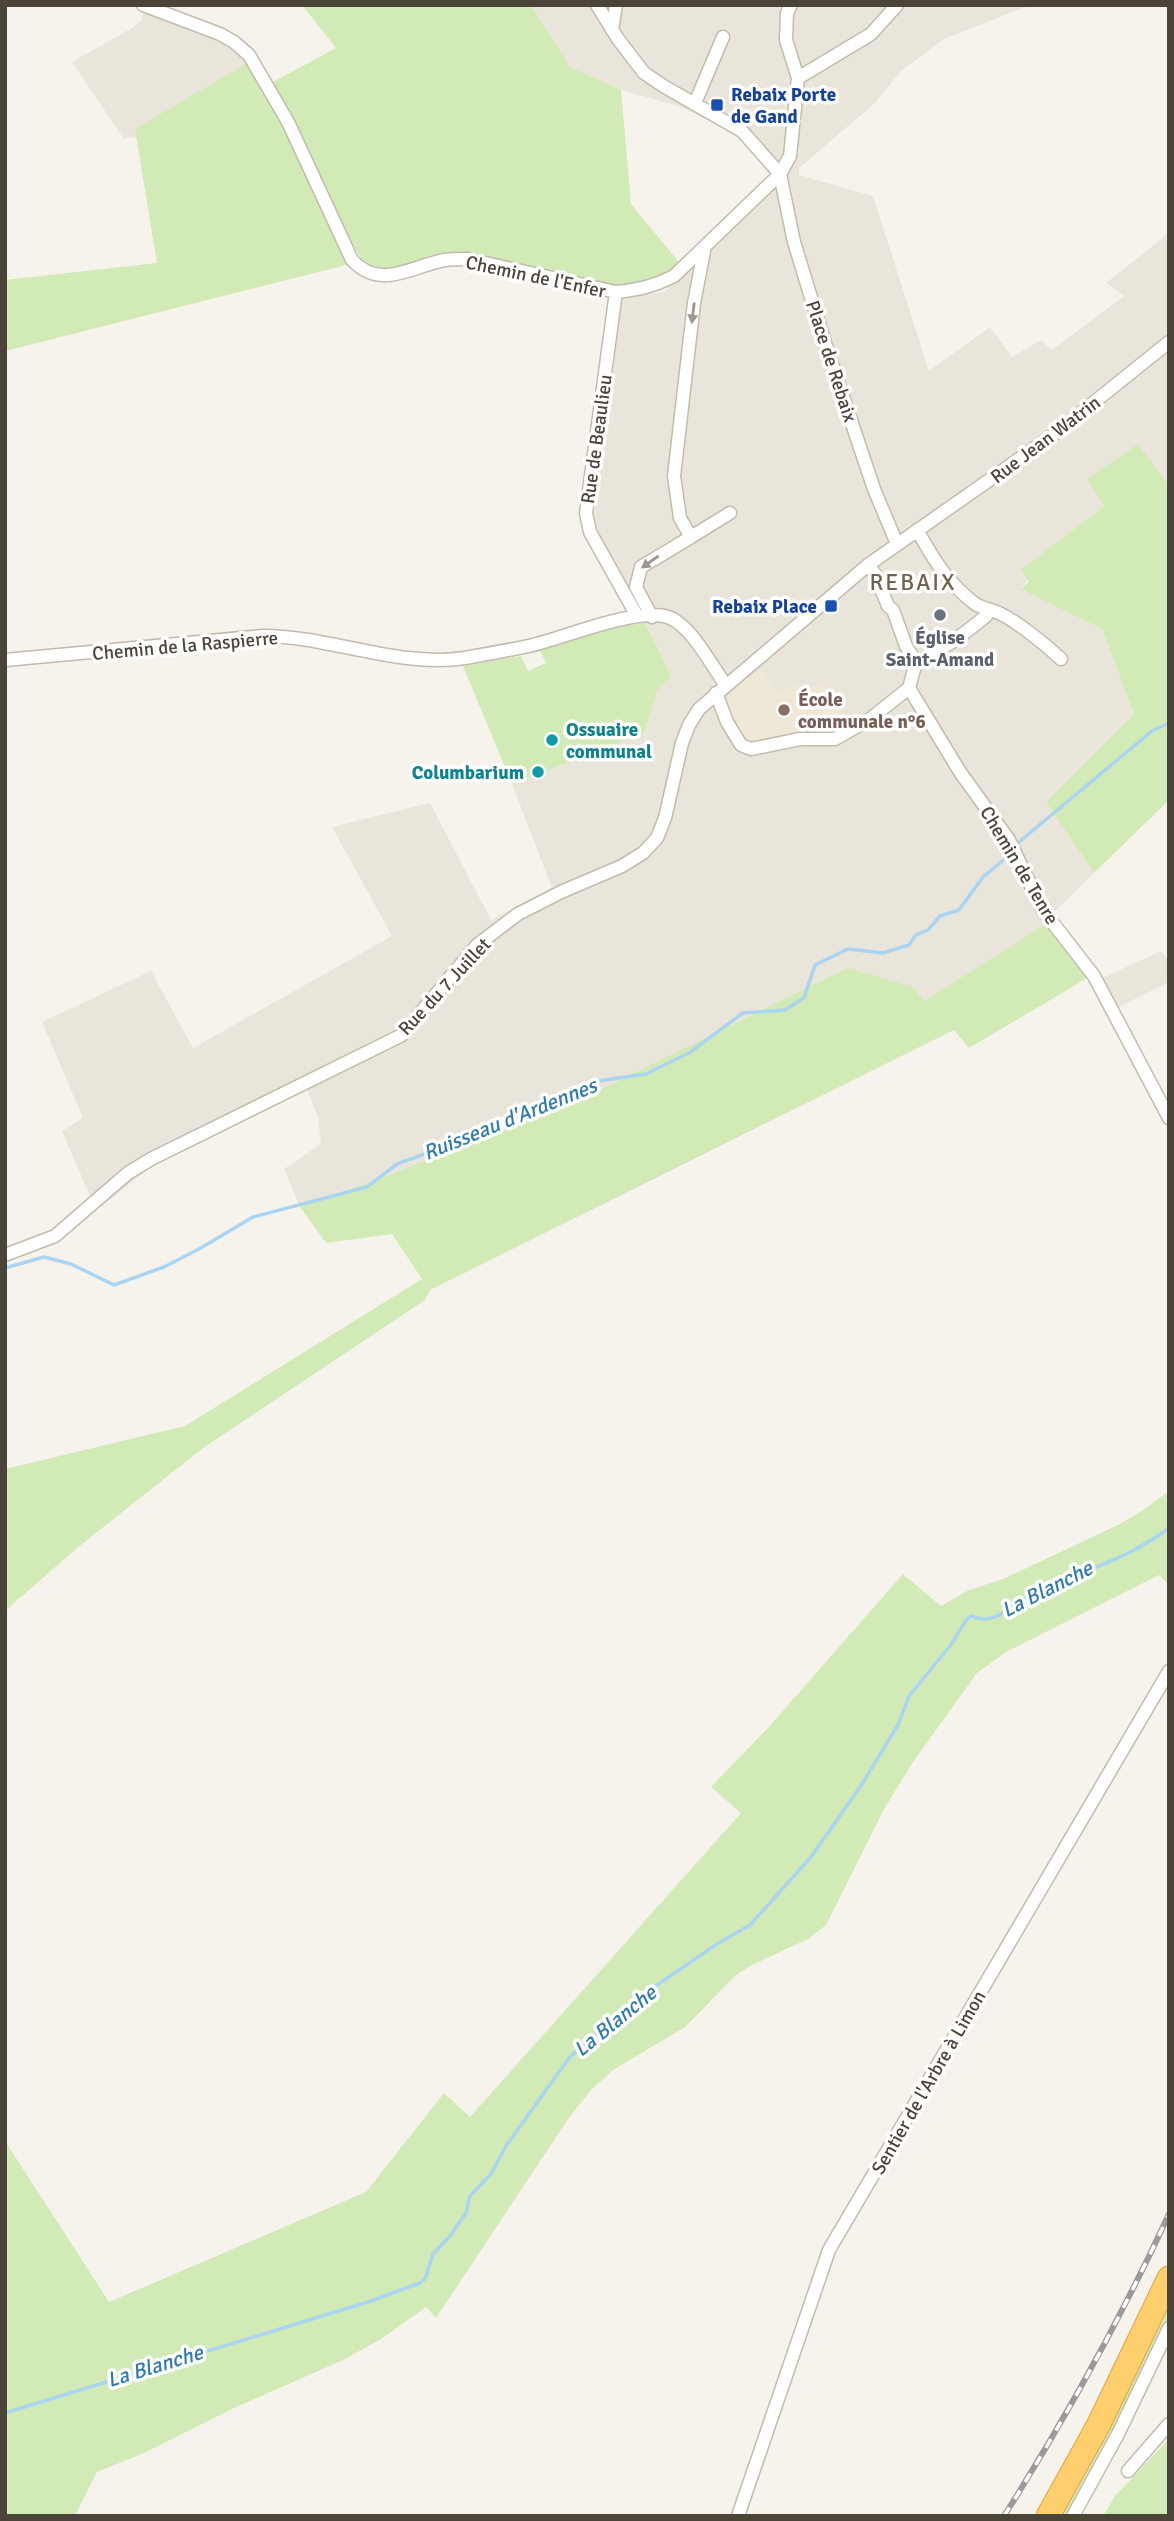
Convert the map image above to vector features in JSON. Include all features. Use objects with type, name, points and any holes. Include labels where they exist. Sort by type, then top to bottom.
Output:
[{"type":"highway","points":[[1048,2516],[1099,2424],[1169,2278]]},
{"type":"street","name":"Chemin de l'Enfer","points":[[143,5],[219,34],[249,55],[288,122],[352,260],[366,273],[389,276],[445,260],[467,259],[616,292],[640,290],[674,276],[780,174]]},
{"type":"street","points":[[597,5],[644,73],[742,131],[780,174],[790,156],[798,78],[786,40],[787,13],[791,5]]},
{"type":"street","points":[[612,30],[616,5]]},
{"type":"street","points":[[798,78],[871,34],[897,5]]},
{"type":"street","points":[[695,103],[723,37]]},
{"type":"street","name":"Place de Rebaix","points":[[780,174],[794,242],[825,343],[874,489],[897,544]]},
{"type":"street","points":[[691,537],[680,518],[674,476],[694,303],[705,246]]},
{"type":"street","name":"Rue de Beaulieu","points":[[616,292],[586,513],[590,532],[637,616]]},
{"type":"street","name":"Rue Jean Watrin","points":[[917,530],[1052,436],[1169,342]]},
{"type":"street","points":[[652,617],[636,587],[641,567],[730,513]]},
{"type":"street","points":[[721,690],[868,565],[917,530],[944,576],[977,606],[1000,614],[1061,659]]},
{"type":"street","points":[[868,565],[888,606],[893,610],[906,646],[916,662],[909,688]]},
{"type":"street","points":[[916,662],[976,625],[986,616],[986,609]]},
{"type":"street","name":"Chemin de la Raspierre","points":[[5,660],[263,636],[288,636],[399,656],[462,658],[531,645],[637,616],[665,616],[678,622],[721,690],[727,722],[741,745],[751,749],[800,739],[835,739],[870,719],[909,688]]},
{"type":"street","name":"Chemin de Tenre","points":[[909,688],[960,772],[1009,840],[1042,909],[1094,976],[1169,1118]]},
{"type":"street","name":"Rue du 7 Juillet","points":[[5,1255],[55,1236],[128,1173],[151,1159],[402,1035],[477,945],[518,914],[622,866],[643,853],[657,838],[665,818],[681,743],[689,725],[699,709],[721,690]]},
{"type":"street","name":"Sentier de l'Arbre à Limon","points":[[738,2516],[829,2250],[1169,1671]]},
{"type":"street","points":[[1073,2516],[1118,2434],[1169,2328]]},
{"type":"street","points":[[1128,2471],[1169,2424]]},
{"type":"shaded area","points":[[531,5],[1031,5],[944,39],[901,71],[874,104],[799,168],[799,175],[873,196],[929,371],[990,327],[1012,357],[1041,340],[1052,350],[1124,296],[1106,283],[1169,233],[1169,486],[1138,445],[1104,506],[1070,532],[1021,588],[1102,629],[1134,714],[1046,802],[1094,873],[1052,914],[1049,922],[924,1001],[847,968],[585,1097],[300,1207],[284,1169],[321,1144],[318,1117],[307,1089],[154,1165],[96,1210],[62,1131],[83,1118],[42,1022],[151,971],[193,1048],[392,936],[332,827],[430,803],[491,920],[552,888],[512,784],[644,733],[658,689],[671,676],[593,526],[622,298],[664,292],[684,275],[679,262],[757,193],[771,172],[735,134],[681,107],[622,90],[570,68]]},
{"type":"shaded area","points":[[144,9],[167,22],[235,46],[250,61],[136,129],[137,137],[124,139],[72,62],[132,28],[142,20]]},
{"type":"shaded area","name":"École communale n°6","points":[[761,669],[777,695],[795,684],[802,692],[823,683],[848,722],[818,734],[749,744],[730,717],[726,702],[734,689]]},
{"type":"shaded area","points":[[1161,951],[1169,961],[1169,982],[1113,1010],[1100,979]]},
{"type":"green space","points":[[302,5],[531,5],[570,67],[621,90],[631,204],[679,262],[655,282],[629,289],[512,262],[468,255],[389,273],[368,270],[340,222],[273,82],[336,48]]},
{"type":"green space","points":[[250,61],[350,264],[5,351],[5,280],[157,263],[135,129]]},
{"type":"green space","points":[[1138,444],[1169,486],[1169,800],[1094,873],[1046,802],[1134,714],[1102,629],[1021,589],[1029,581],[1021,570],[1104,506],[1087,479]]},
{"type":"green space","points":[[645,623],[671,676],[658,689],[644,733],[512,784],[463,666],[521,656],[528,671],[546,663],[539,648],[623,626]]},
{"type":"green space","points":[[1049,922],[1089,977],[969,1048],[954,1030],[430,1290],[425,1300],[203,1448],[77,1548],[5,1611],[5,1469],[185,1426],[422,1279],[392,1234],[326,1243],[300,1207],[585,1097],[847,968],[913,987],[924,1001]]},
{"type":"green space","points":[[1169,1491],[1169,1585],[1159,1575],[1006,1652],[977,1673],[913,1762],[884,1809],[826,1925],[808,1939],[736,1975],[685,2027],[613,2070],[591,2090],[568,2119],[436,2318],[426,2307],[381,2339],[345,2359],[234,2408],[144,2453],[97,2472],[75,2516],[5,2516],[5,2141],[109,2302],[366,2192],[444,2093],[470,2117],[741,1813],[711,1787],[767,1729],[903,1574],[941,1606],[969,1590],[1003,1579],[1120,1524]]},
{"type":"green space","points":[[1169,2300],[1169,2318],[1125,2411],[1068,2516],[1059,2516]]},
{"type":"green space","points":[[1169,2439],[1169,2516],[1103,2516],[1115,2496]]},
{"type":"waterway","name":"Ruisseau d'Ardennes","points":[[1019,842],[1152,731],[1169,723]]},
{"type":"waterway","name":"Ruisseau d'Ardennes","points":[[5,1268],[44,1257],[71,1264],[114,1285],[164,1267],[253,1217],[367,1187],[397,1164],[455,1143],[479,1129],[496,1127],[541,1110],[578,1093],[591,1082],[646,1074],[689,1053],[743,1013],[785,1010],[804,998],[815,965],[848,949],[883,953],[909,945],[916,935],[928,930],[940,916],[959,910],[983,877],[1007,857]]},
{"type":"waterway","name":"La Blanche","points":[[5,2413],[368,2302],[420,2283],[425,2279],[433,2254],[466,2213],[470,2196],[491,2174],[506,2146],[569,2058],[625,2007],[717,1944],[750,1925],[811,1857],[860,1787],[898,1725],[909,1696],[950,1646],[967,1619],[971,1616],[987,1619],[999,1615],[1034,1593],[1137,1548],[1169,1528]]},
{"type":"railway","points":[[1004,2516],[1092,2367],[1169,2214]]},
{"type":"place","name":"Rebaix Porte de Gand","points":[[717,105]]},
{"type":"place","name":"Rebaix Place","points":[[831,606]]},
{"type":"place","name":"Église Saint-Amand","points":[[940,615]]},
{"type":"place","name":"École communale n°6","points":[[784,710]]},
{"type":"place","name":"Ossuaire communal","points":[[552,740]]},
{"type":"place","name":"Columbarium","points":[[538,772]]},
{"type":"district","name":"REBAIX","points":[[913,582]]}]
